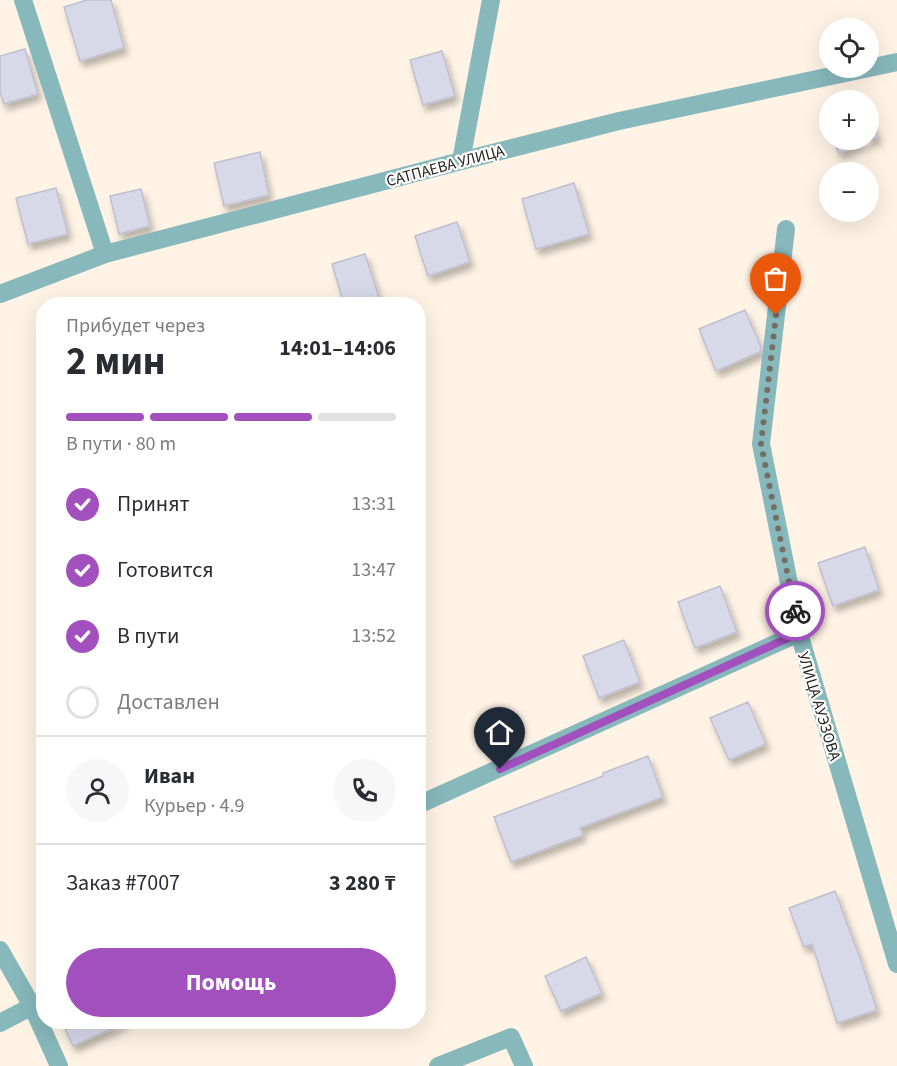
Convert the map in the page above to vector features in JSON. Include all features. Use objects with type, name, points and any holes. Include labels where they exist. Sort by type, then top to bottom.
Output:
[{"type":"street","points":[[24,0],[105,255]]},
{"type":"street","points":[[461,161],[491,0]]},
{"type":"street","name":"САТПАЕВА УЛИЦА","points":[[0,294],[105,255],[461,161],[619,121],[897,62]]},
{"type":"street","name":"УЛИЦА АУЭЗОВА","points":[[786,229],[761,444],[799,633],[897,964]]},
{"type":"street","points":[[426,801],[799,633]]},
{"type":"street","points":[[0,950],[36,1000]]},
{"type":"street","points":[[0,1023],[36,1004]]},
{"type":"street","points":[[47,1029],[59,1066]]},
{"type":"street","points":[[438,1066],[511,1037],[524,1066]]},
{"type":"building","points":[[87,0],[111,0],[124,48],[80,61],[64,7]]},
{"type":"building","points":[[25,49],[38,94],[4,104],[0,92],[0,56]]},
{"type":"building","points":[[442,51],[455,96],[423,105],[410,60]]},
{"type":"building","points":[[260,152],[269,195],[224,206],[214,163]]},
{"type":"building","points":[[574,183],[589,234],[536,249],[522,199]]},
{"type":"building","points":[[56,188],[68,234],[28,244],[16,198]]},
{"type":"building","points":[[141,189],[150,226],[119,234],[110,196]]},
{"type":"building","points":[[457,222],[470,262],[428,276],[415,236]]},
{"type":"building","points":[[365,254],[379,297],[342,297],[332,264]]},
{"type":"building","points":[[745,310],[761,347],[760,352],[716,371],[699,329]]},
{"type":"building","points":[[865,547],[879,590],[833,606],[818,563]]},
{"type":"building","points":[[720,586],[737,632],[695,648],[678,602]]},
{"type":"building","points":[[624,640],[640,682],[599,698],[583,656]]},
{"type":"building","points":[[748,702],[766,744],[729,760],[710,718]]},
{"type":"building","points":[[648,756],[663,797],[580,828],[583,835],[511,862],[494,817],[603,776],[603,773]]},
{"type":"building","points":[[835,891],[877,1010],[837,1023],[812,944],[804,947],[789,908]]},
{"type":"building","points":[[586,957],[602,993],[561,1011],[545,976]]},
{"type":"building","points":[[65,1029],[111,1029],[73,1046]]},
{"type":"way so far","points":[[776,315],[761,444],[795,611]]},
{"type":"route","points":[[500,769],[799,633],[795,611]]}]
